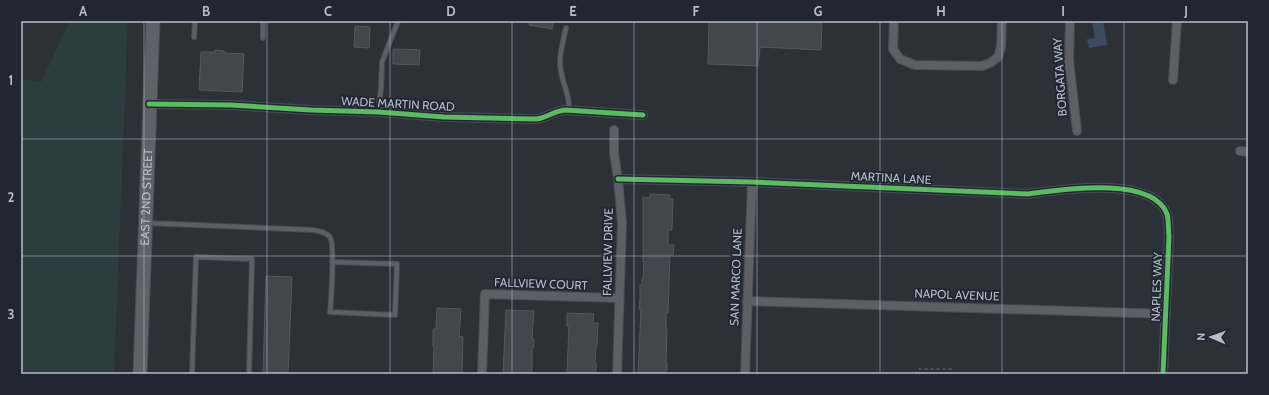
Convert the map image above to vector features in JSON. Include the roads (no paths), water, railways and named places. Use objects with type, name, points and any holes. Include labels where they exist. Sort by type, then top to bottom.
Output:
[{"type":"main road","name":"EAST 2ND STREET","points":[[140,374],[153,21]]},
{"type":"street","points":[[894,21],[893,49],[900,59],[915,65],[982,66],[990,63],[998,57],[1001,47],[1002,21]]},
{"type":"street","name":"BORGATA WAY","points":[[1070,21],[1069,60],[1077,131]]},
{"type":"street","points":[[1173,80],[1176,21]]},
{"type":"street","name":"WADE MARTIN ROAD","points":[[149,104],[231,105],[378,112],[444,117],[536,119],[544,118],[558,111],[643,115]]},
{"type":"street","name":"FALLVIEW DRIVE","points":[[614,130],[614,153],[622,223],[617,374]]},
{"type":"street","name":"MARTINA LANE","points":[[618,178],[752,182],[1028,194],[1072,188],[1113,188],[1148,195],[1159,203]]},
{"type":"street","name":"SAN MARCO LANE","points":[[745,374],[752,182]]},
{"type":"street","name":"NAPLES WAY","points":[[1159,203],[1167,215],[1169,236],[1163,374]]},
{"type":"street","name":"FALLVIEW COURT","points":[[482,374],[485,294],[619,298]]},
{"type":"street","name":"NAPOL AVENUE","points":[[747,300],[1166,314]]},
{"type":"lane","points":[[194,36],[195,21]]},
{"type":"lane","points":[[263,21],[263,38]]},
{"type":"lane","points":[[378,112],[382,62],[398,21]]},
{"type":"lane","points":[[566,28],[560,56],[561,72],[568,95],[570,111]]},
{"type":"lane","points":[[145,222],[313,230],[324,232],[331,237],[332,244],[330,312],[395,315],[397,264],[332,262]]},
{"type":"lane","points":[[192,374],[196,257],[252,258],[248,374]]},
{"type":"water","points":[[1092,21],[1103,21],[1107,45],[1089,48],[1087,39],[1095,38]]}]
